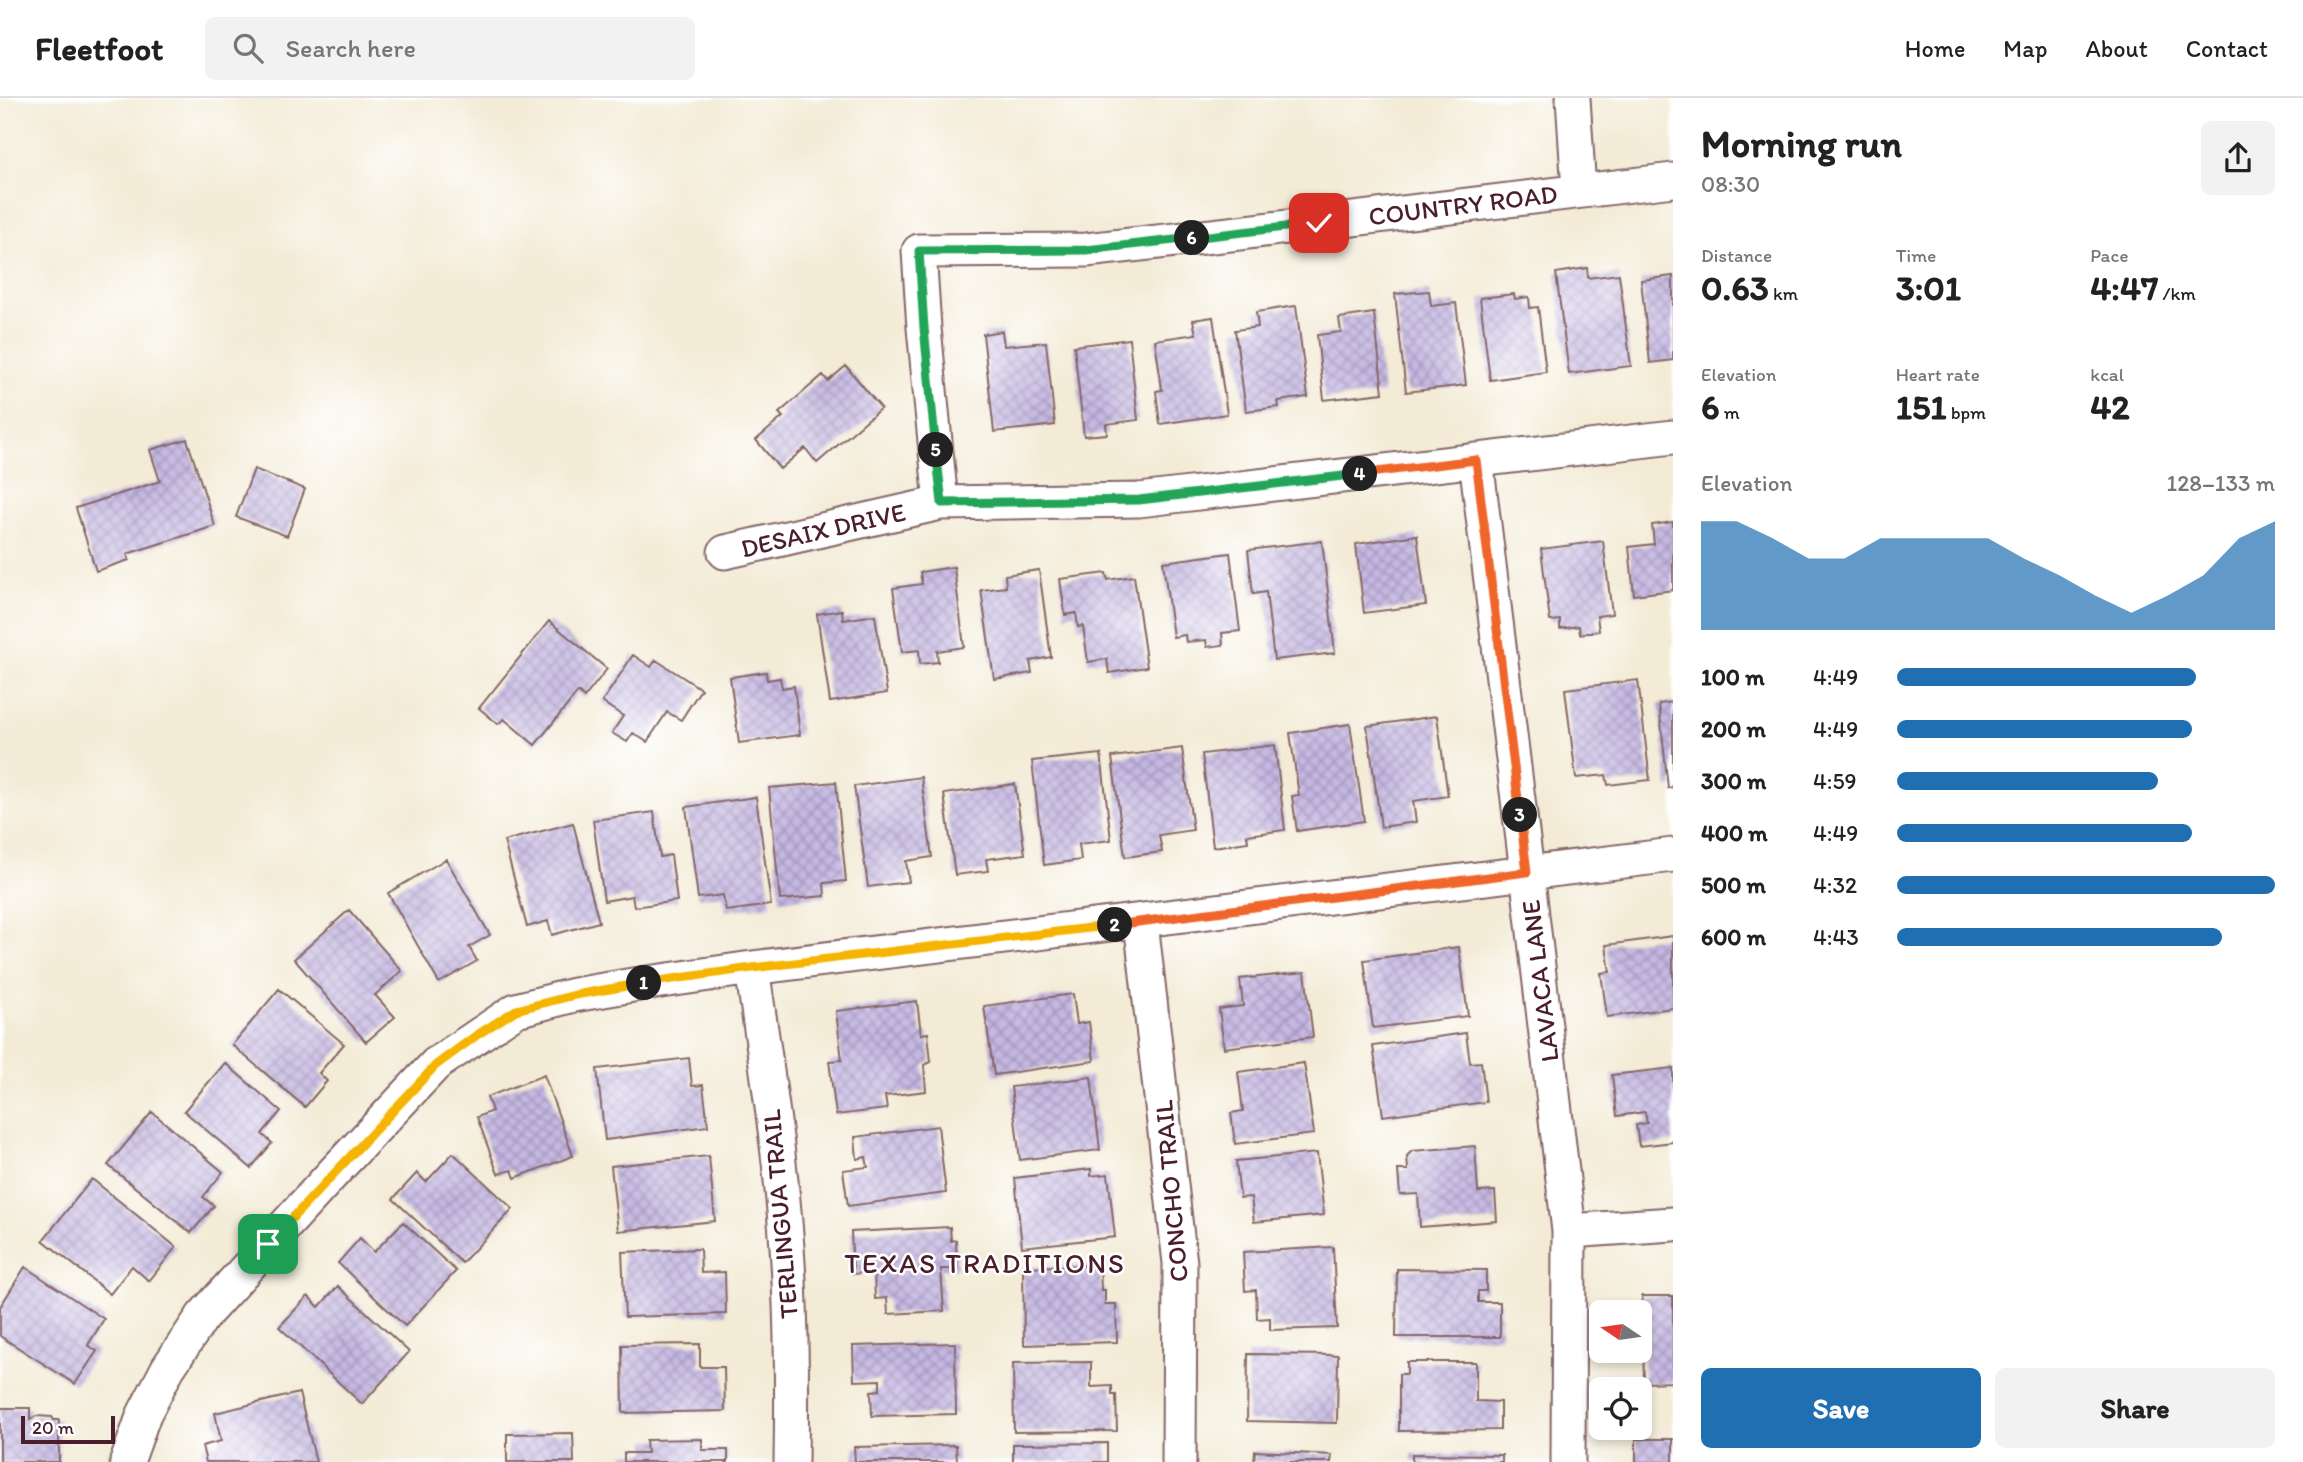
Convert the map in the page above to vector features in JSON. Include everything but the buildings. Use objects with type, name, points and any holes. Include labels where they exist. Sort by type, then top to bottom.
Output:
[{"type":"street","points":[[1573,98],[1579,191]]},
{"type":"street","name":"COUNTRY ROAD","points":[[942,503],[919,251],[1086,250],[1673,180]]},
{"type":"street","name":"DESAIX DRIVE","points":[[725,552],[942,503],[1139,500],[1673,437]]},
{"type":"street","name":"LAVACA LANE","points":[[1476,460],[1569,1231],[1568,1462]]},
{"type":"street","points":[[127,1462],[150,1402],[168,1368],[203,1316],[436,1065],[516,1010],[610,989],[752,968],[1673,855]]},
{"type":"street","name":"CONCHO TRAIL","points":[[1141,922],[1180,1263],[1179,1462]]},
{"type":"street","name":"TERLINGUA TRAIL","points":[[752,968],[782,1188],[789,1280],[792,1392],[790,1462]]},
{"type":"street","points":[[1569,1231],[1673,1224]]},
{"type":"district","name":"TEXAS TRADITIONS","points":[[985,1263]]},
{"type":"route","points":[[268,1244],[436,1065],[516,1010],[575,995],[752,968],[1141,922],[1527,872],[1476,460],[1139,500],[942,503],[919,251],[1086,250],[1319,223]]}]
